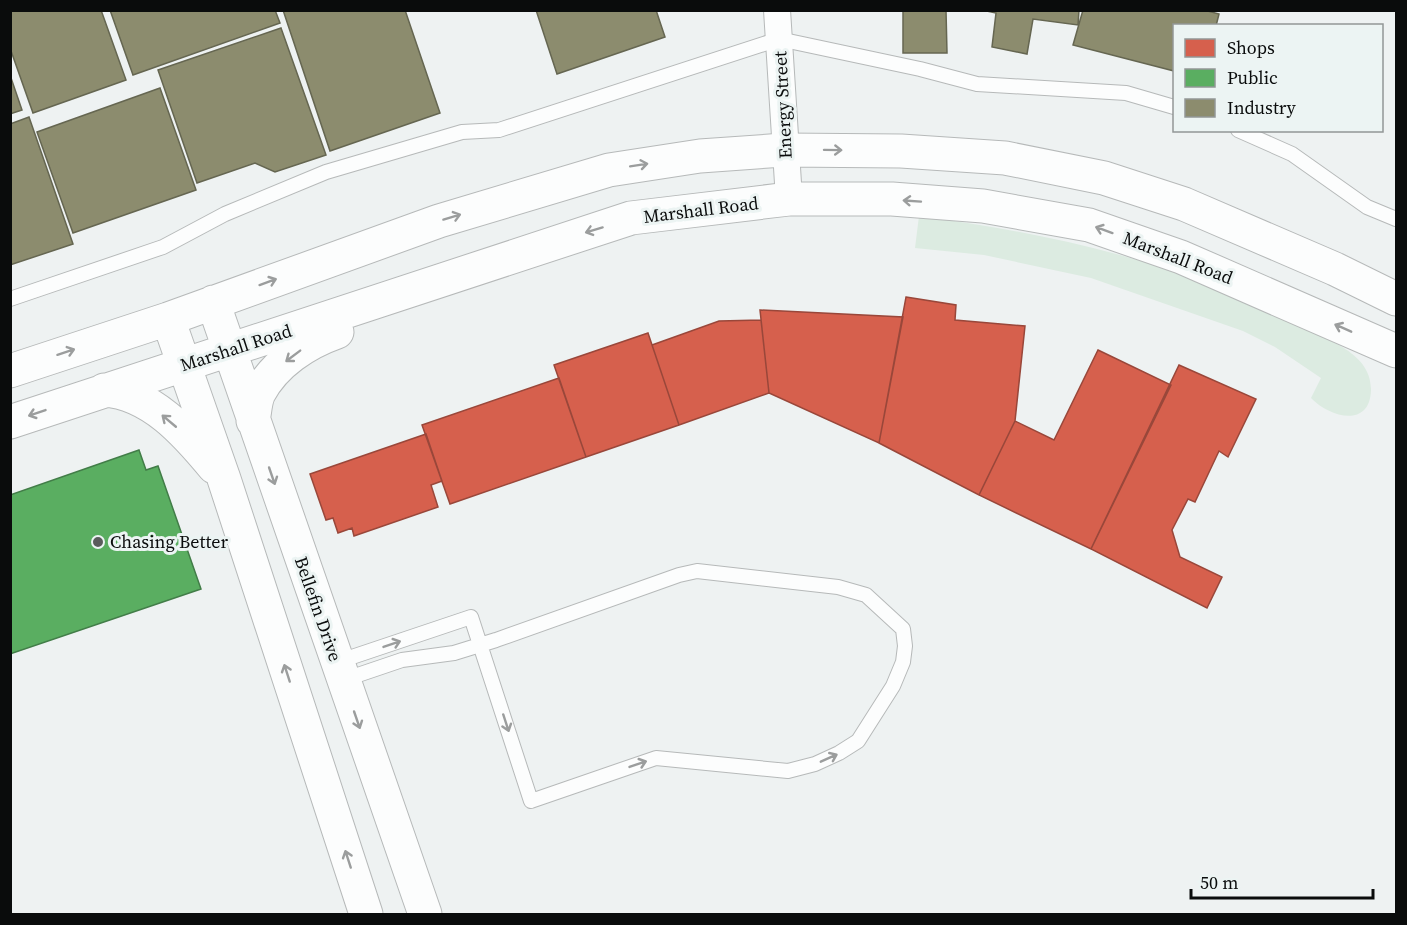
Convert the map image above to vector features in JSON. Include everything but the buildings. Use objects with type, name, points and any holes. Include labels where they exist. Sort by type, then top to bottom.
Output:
[{"type":"main road","points":[[10,371],[168,319],[439,221],[609,170],[700,156],[784,150],[901,151],[1005,158],[1104,178],[1184,204],[1396,298]]},
{"type":"main road","name":"Marshall Road","points":[[10,422],[631,218],[789,199],[892,199],[983,206],[1089,225],[1181,257],[1396,351]]},
{"type":"main road","points":[[253,421],[258,394],[273,372],[316,340],[468,288],[557,241]]},
{"type":"main road","name":"Bellefin Drive","points":[[213,302],[228,351],[425,915]]},
{"type":"main road","points":[[168,319],[224,478],[366,915]]},
{"type":"main road","points":[[104,390],[121,392],[142,399],[193,441],[224,478]]},
{"type":"street","name":"Energy Street","points":[[777,10],[784,150],[789,199]]},
{"type":"lane","points":[[10,298],[163,247],[225,214],[326,172],[462,132],[499,130],[780,39],[920,69],[976,84],[1126,93],[1173,107]]},
{"type":"lane","points":[[1242,132],[1292,154],[1367,207],[1396,219]]},
{"type":"lane","points":[[340,671],[454,653],[480,645],[678,575],[697,571],[838,587],[866,595],[903,629],[906,646],[903,662],[893,686],[858,741],[815,764],[788,771],[656,758],[531,801],[480,645],[471,617],[340,671]]},
{"type":"shaded area","points":[[919,216],[970,223],[1070,243],[1142,261],[1208,285],[1343,348],[1363,365],[1369,377],[1371,390],[1369,402],[1364,410],[1356,415],[1347,416],[1328,410],[1311,398],[1321,378],[1275,347],[1243,331],[1091,278],[984,255],[915,248]]},
{"type":"place","name":"Chasing Better","points":[[98,542]]}]
